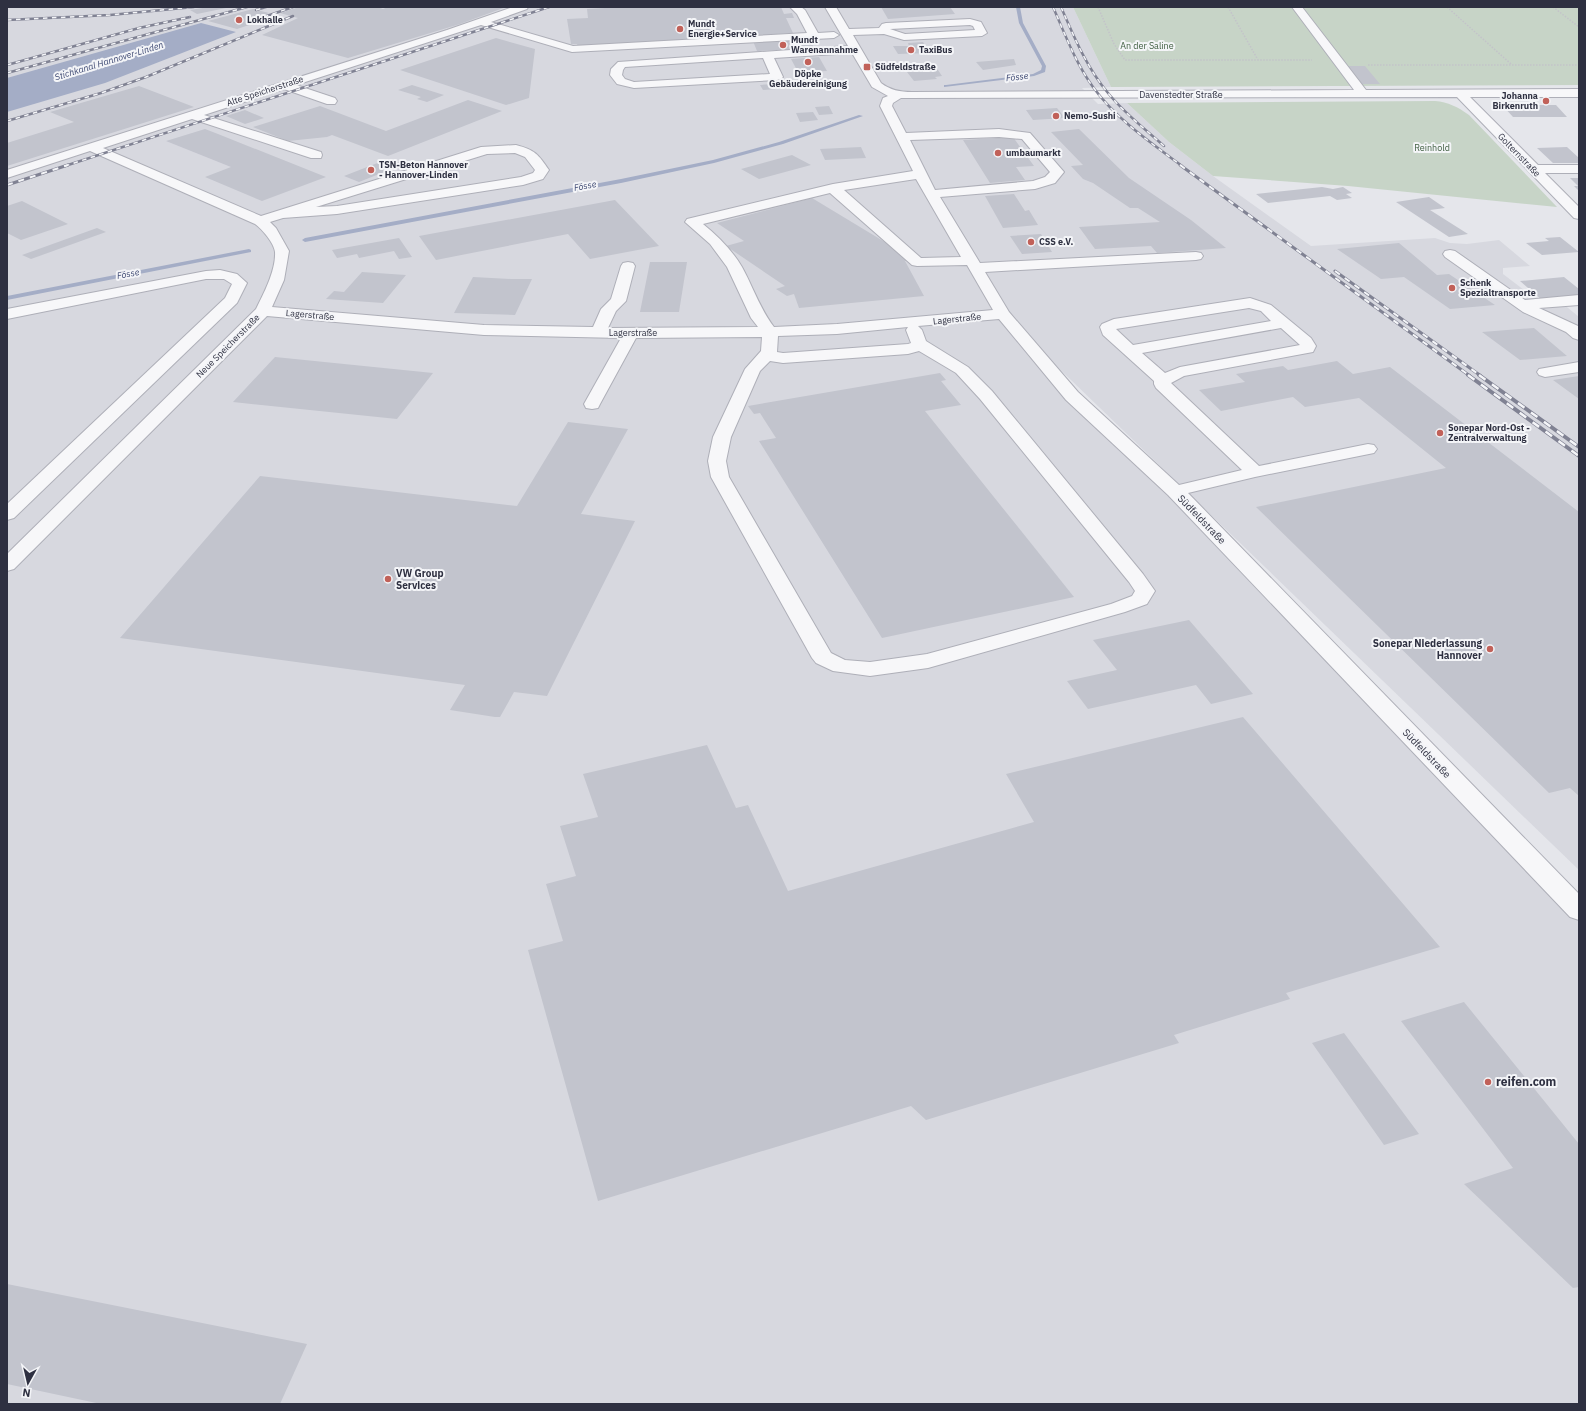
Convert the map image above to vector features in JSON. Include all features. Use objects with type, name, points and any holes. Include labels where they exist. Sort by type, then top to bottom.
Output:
[{"type":"street","name":"Alte Speicherstraße","points":[[7,174],[481,22],[522,7]]},
{"type":"street","points":[[795,7],[801,12],[814,36]]},
{"type":"street","name":"Davenstedter Straße","points":[[830,7],[845,30],[876,85],[881,89],[898,95],[926,97],[1088,94],[1579,93]]},
{"type":"street","points":[[1297,7],[1363,94]]},
{"type":"street","points":[[481,22],[572,49],[814,36],[845,30],[970,17],[978,14]]},
{"type":"street","points":[[845,30],[885,31],[910,37],[982,33],[977,24],[970,22],[886,26],[884,28],[885,31]]},
{"type":"street","points":[[767,55],[777,77],[634,85],[621,82],[616,75],[617,69],[622,64],[856,49]]},
{"type":"street","points":[[283,85],[331,101]]},
{"type":"street","name":"Golternstraße","points":[[1460,94],[1579,214]]},
{"type":"street","name":"Südfeldstraße","points":[[898,95],[887,100],[886,106],[931,194],[1003,314],[1072,396],[1176,491],[1579,910]]},
{"type":"street","points":[[192,114],[316,155]]},
{"type":"street","points":[[901,137],[1000,133],[1026,136],[1057,172],[1050,180],[1036,185],[931,194]]},
{"type":"street","name":"Neue Speicherstraße","points":[[7,565],[263,311],[277,280],[282,251],[269,228],[260,221],[91,147]]},
{"type":"street","points":[[260,221],[281,214],[486,150],[516,149],[530,154],[542,170],[538,176],[523,181],[337,210],[281,214]]},
{"type":"street","points":[[1533,169],[1579,169]]},
{"type":"street","points":[[912,324],[919,344],[962,370],[986,395],[1136,578],[1145,591],[1140,600],[1118,608],[928,661],[870,669],[841,666],[823,658],[720,477],[718,462],[722,437],[753,369],[769,352],[770,332],[759,318],[734,266],[715,241],[692,222],[833,188],[920,174]]},
{"type":"street","points":[[833,188],[917,262],[974,264],[1196,256]]},
{"type":"street","points":[[1450,254],[1522,305],[1572,329],[1579,335]]},
{"type":"street","points":[[598,333],[606,313],[618,301],[628,266]]},
{"type":"street","points":[[7,314],[206,275],[222,274],[233,276],[240,283],[232,300],[7,514]]},
{"type":"street","points":[[1522,305],[1579,300]]},
{"type":"street","points":[[1163,380],[1180,372],[1307,349],[1308,346],[1305,341],[1266,308],[1250,303],[1114,324],[1108,327],[1109,332],[1163,380],[1162,384],[1256,472]]},
{"type":"street","name":"Lagerstraße","points":[[263,311],[484,330],[598,333],[770,332],[912,324],[1003,314]]},
{"type":"street","points":[[1130,350],[1284,323]]},
{"type":"street","points":[[592,404],[631,333]]},
{"type":"street","points":[[769,352],[773,357],[783,358],[891,351],[908,349],[916,347],[919,344]]},
{"type":"street","points":[[1545,372],[1579,367]]},
{"type":"street","points":[[1176,491],[1256,472],[1368,449]]},
{"type":"path","points":[[1098,7],[1114,44],[1124,60],[1258,60],[1579,65]]},
{"type":"path","points":[[1228,7],[1258,60]]},
{"type":"path","points":[[1447,7],[1512,65]]},
{"type":"path","points":[[1554,7],[1579,27]]},
{"type":"path","points":[[1557,7],[1579,7]]},
{"type":"shaded area","points":[[7,7],[1073,7],[1111,87],[1082,88],[1098,104],[1127,103],[1169,142],[1213,176],[1311,246],[1435,238],[1450,243],[1467,244],[1499,240],[1530,266],[1503,268],[1503,274],[1537,300],[1556,298],[1579,317],[1579,870],[1014,325],[1579,910],[1579,1404],[7,1404]]},
{"type":"green space","name":"An der Saline","points":[[1073,7],[1579,7],[1579,85],[1111,87]]},
{"type":"green space","name":"Reinhold","points":[[1435,101],[1453,105],[1469,115],[1557,207],[1348,186],[1213,176],[1169,142],[1127,103]]},
{"type":"water","name":"Stichkanal Hannover-Linden","points":[[201,23],[236,32],[105,83],[7,112],[7,78]]},
{"type":"building","points":[[209,7],[226,8],[197,14],[190,10]]},
{"type":"building","points":[[299,7],[377,7],[383,9],[388,7],[506,7],[460,24],[348,58],[262,35],[298,18],[280,13]]},
{"type":"building","name":"Mundt Energie+Service","points":[[623,7],[781,7],[784,14],[792,13],[794,18],[786,18],[793,33],[776,34],[778,37],[578,48],[577,44],[571,44],[567,19],[588,18],[587,9]]},
{"type":"building","points":[[881,7],[950,7],[955,14],[888,19]]},
{"type":"building","name":"Lokhalle","points":[[253,9],[269,13],[262,16],[270,18],[237,29],[208,21]]},
{"type":"building","points":[[496,38],[535,49],[529,98],[506,105],[400,70]]},
{"type":"building","name":"Mundt Warenannahme","points":[[810,39],[814,48],[757,51],[753,41]]},
{"type":"building","name":"TaxiBus","points":[[923,42],[930,53],[898,54],[893,46],[909,46],[908,43]]},
{"type":"building","name":"Döpke Gebäudereinigung","points":[[819,57],[827,71],[798,72],[791,59]]},
{"type":"building","points":[[1014,59],[1016,65],[983,70],[976,62]]},
{"type":"building","points":[[1348,66],[1365,66],[1380,84],[1362,84]]},
{"type":"building","points":[[936,67],[942,76],[935,77],[937,79],[914,81],[907,72],[923,71],[920,68]]},
{"type":"building","points":[[788,83],[791,88],[763,90],[760,85]]},
{"type":"building","points":[[412,85],[444,95],[427,102],[417,99],[421,97],[398,90]]},
{"type":"building","points":[[139,86],[194,107],[7,166],[7,143],[74,122],[50,112]]},
{"type":"building","points":[[468,100],[502,111],[388,156],[332,135],[327,137],[288,141],[253,127],[320,106],[386,131]]},
{"type":"building","points":[[1502,105],[1556,105],[1567,117],[1513,117]]},
{"type":"building","points":[[829,106],[833,114],[819,115],[815,107]]},
{"type":"building","points":[[1057,108],[1065,118],[1033,120],[1026,110]]},
{"type":"building","points":[[245,110],[264,118],[245,124],[226,116]]},
{"type":"building","points":[[813,112],[818,120],[800,122],[796,113]]},
{"type":"building","points":[[205,129],[326,177],[262,201],[205,177],[231,167],[166,141]]},
{"type":"building","points":[[1079,129],[1129,178],[1191,220],[1226,248],[1157,253],[1151,246],[1095,249],[1079,227],[1160,222],[1138,208],[1130,208],[1093,183],[1083,179],[1071,166],[1083,165],[1051,132]]},
{"type":"building","name":"umbaumarkt","points":[[1013,137],[1034,166],[1016,167],[1025,180],[990,183],[963,140]]},
{"type":"building","points":[[861,147],[866,158],[825,160],[820,149]]},
{"type":"building","points":[[1567,147],[1579,158],[1579,163],[1553,163],[1537,148]]},
{"type":"building","points":[[792,155],[811,165],[759,179],[741,169]]},
{"type":"building","points":[[400,161],[409,165],[397,169],[394,168],[359,182],[344,176],[380,162],[389,166]]},
{"type":"building","points":[[1570,178],[1579,178],[1579,191],[1574,186],[1578,186]]},
{"type":"building","points":[[1322,187],[1333,189],[1343,187],[1352,193],[1346,194],[1352,198],[1337,200],[1330,196],[1268,203],[1256,194]]},
{"type":"building","points":[[1014,194],[1025,211],[1029,210],[1038,225],[1003,228],[985,196]]},
{"type":"building","points":[[1429,197],[1445,208],[1430,210],[1468,234],[1449,237],[1396,202]]},
{"type":"building","points":[[812,198],[913,259],[905,261],[924,296],[799,308],[794,294],[787,296],[776,289],[785,286],[726,246],[744,241],[717,223]]},
{"type":"building","points":[[615,200],[659,246],[590,259],[568,234],[436,260],[419,236]]},
{"type":"building","points":[[22,201],[68,224],[21,240],[7,233],[7,206]]},
{"type":"building","points":[[97,228],[106,232],[31,259],[22,255]]},
{"type":"building","points":[[1041,234],[1052,252],[1022,254],[1010,236]]},
{"type":"building","points":[[1560,237],[1579,252],[1542,255],[1526,243],[1549,241],[1545,238]]},
{"type":"building","points":[[399,238],[412,257],[399,259],[394,251],[359,258],[357,254],[337,258],[332,250]]},
{"type":"building","points":[[1399,243],[1437,275],[1449,274],[1495,305],[1450,309],[1404,277],[1381,279],[1337,249]]},
{"type":"building","points":[[650,262],[687,262],[679,312],[640,312]]},
{"type":"building","points":[[362,272],[406,275],[383,303],[326,299],[334,291],[344,292]]},
{"type":"building","points":[[473,277],[532,279],[515,315],[454,313]]},
{"type":"building","points":[[1564,277],[1579,289],[1579,296],[1542,300],[1520,281]]},
{"type":"building","points":[[1534,328],[1567,356],[1520,360],[1482,332]]},
{"type":"building","points":[[275,357],[433,373],[397,419],[233,402]]},
{"type":"building","name":"Sonepar Niederlassung Hannover","points":[[1337,361],[1353,374],[1390,367],[1579,512],[1579,796],[1570,788],[1549,793],[1256,507],[1446,468],[1359,398],[1305,407],[1293,397],[1221,411],[1199,390],[1245,382],[1236,374],[1283,366],[1288,370]]},
{"type":"building","points":[[940,373],[946,380],[941,381],[961,405],[925,411],[1074,597],[882,638],[759,441],[776,438],[760,413],[754,414],[748,406]]},
{"type":"building","points":[[1579,376],[1579,399],[1553,380]]},
{"type":"building","name":"VW Group Services","points":[[568,422],[628,429],[581,514],[635,521],[547,696],[514,692],[500,717],[495,717],[450,710],[465,685],[120,638],[260,476],[517,506]]},
{"type":"building","points":[[1189,620],[1253,694],[1211,704],[1196,685],[1088,709],[1067,681],[1117,670],[1093,640]]},
{"type":"building","points":[[1243,717],[1440,947],[1286,993],[1290,999],[1174,1035],[1179,1043],[926,1120],[911,1106],[598,1201],[528,950],[563,941],[546,884],[576,876],[560,826],[598,817],[583,774],[707,745],[736,808],[748,805],[788,891],[1034,822],[1006,774]]},
{"type":"building","name":"reifen.com","points":[[1464,1002],[1579,1144],[1579,1287],[1573,1288],[1464,1184],[1513,1168],[1401,1021]]},
{"type":"building","points":[[1344,1033],[1419,1134],[1384,1145],[1312,1043]]},
{"type":"building","points":[[7,1284],[307,1344],[280,1404],[101,1404],[7,1384]]},
{"type":"waterway","name":"Fösse","points":[[946,86],[1034,75],[1043,71],[1044,66],[1021,23],[1018,7]]},
{"type":"waterway","name":"Fösse","points":[[305,240],[621,181],[714,161],[781,143],[861,116]]},
{"type":"waterway","name":"Fösse","points":[[7,298],[249,251]]},
{"type":"railway","points":[[7,20],[110,15],[194,7]]},
{"type":"railway","points":[[7,73],[247,7]]},
{"type":"railway","points":[[256,10],[266,7]]},
{"type":"railway","points":[[264,17],[293,7]]},
{"type":"railway","points":[[65,166],[549,7]]},
{"type":"railway","points":[[1053,7],[1071,48],[1093,87],[1112,109],[1134,130],[1182,166]]},
{"type":"railway","points":[[1061,7],[1082,52],[1100,83],[1135,121],[1164,146]]},
{"type":"railway","points":[[7,121],[101,93],[146,77],[293,16]]},
{"type":"railway","points":[[7,65],[139,28],[190,17]]},
{"type":"railway","points":[[7,185],[68,165]]},
{"type":"railway","points":[[1180,165],[1470,376]]},
{"type":"railway","points":[[1335,271],[1481,376]]},
{"type":"railway","points":[[1468,375],[1579,456]]},
{"type":"railway","points":[[1479,375],[1579,447]]},
{"type":"place","name":"Lokhalle","points":[[239,20]]},
{"type":"place","name":"Mundt Energie+Service","points":[[680,29]]},
{"type":"place","name":"Mundt Warenannahme","points":[[783,45]]},
{"type":"place","name":"TaxiBus","points":[[911,50]]},
{"type":"place","name":"Döpke Gebäudereinigung","points":[[808,62]]},
{"type":"place","name":"Südfeldstraße","points":[[867,67]]},
{"type":"place","name":"Johanna Birkenruth","points":[[1546,101]]},
{"type":"place","name":"Nemo-Sushi","points":[[1056,116]]},
{"type":"place","name":"umbaumarkt","points":[[998,153]]},
{"type":"place","name":"TSN-Beton Hannover - Hannover-Linden","points":[[371,170]]},
{"type":"place","name":"CSS e.V.","points":[[1031,242]]},
{"type":"place","name":"Schenk Spezialtransporte","points":[[1452,288]]},
{"type":"place","name":"Sonepar Nord-Ost - Zentralverwaltung","points":[[1440,433]]},
{"type":"place","name":"VW Group Services","points":[[388,579]]},
{"type":"place","name":"Sonepar Niederlassung Hannover","points":[[1490,649]]},
{"type":"place","name":"reifen.com","points":[[1488,1082]]}]
